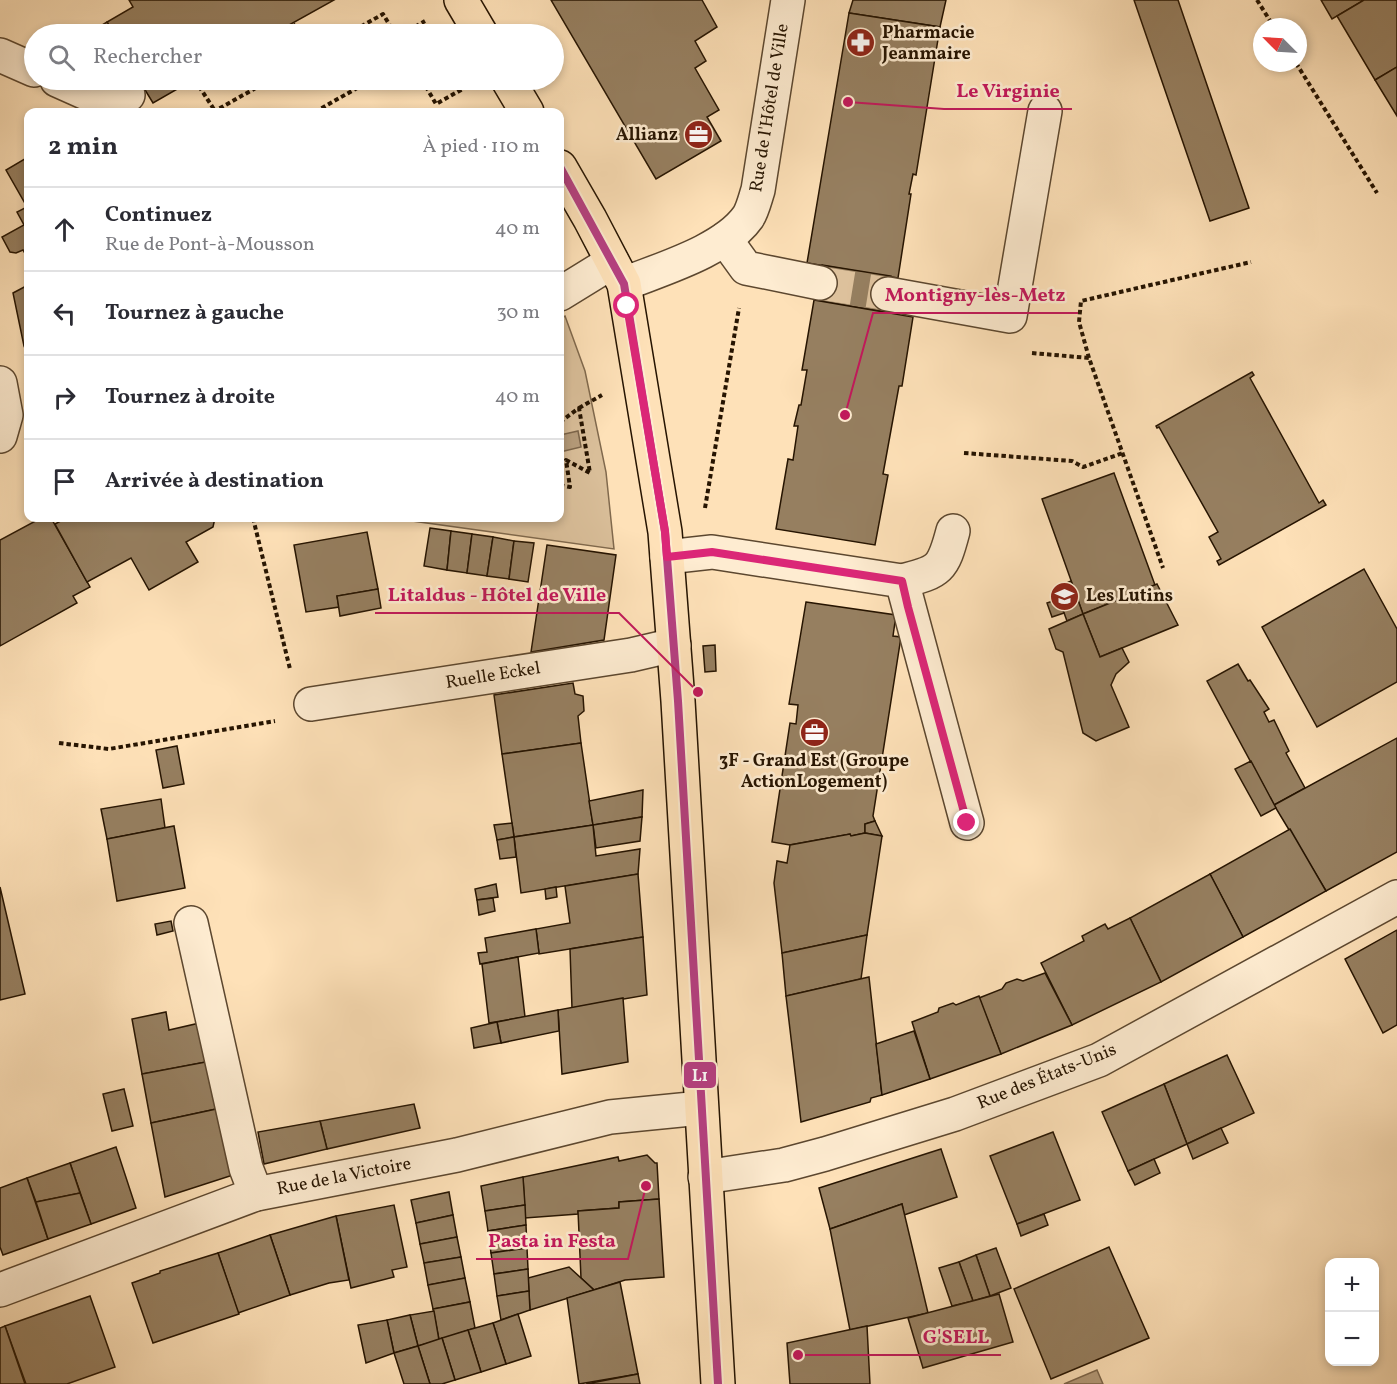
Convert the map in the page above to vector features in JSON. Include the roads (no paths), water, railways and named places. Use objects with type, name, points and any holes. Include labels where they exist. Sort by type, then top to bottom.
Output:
[{"type":"main road","points":[[461,0],[475,24]]},
{"type":"main road","points":[[514,90],[525,108]]},
{"type":"main road","points":[[564,174],[618,273],[665,531],[674,645],[717,1384]]},
{"type":"street","name":"Rue de l'Hôtel de Ville","points":[[564,293],[618,273],[698,253],[725,239],[747,218],[758,190],[788,0]]},
{"type":"street","points":[[0,55],[24,66]]},
{"type":"street","points":[[80,90],[108,102]]},
{"type":"street","points":[[888,294],[1010,316],[1045,111]]},
{"type":"street","points":[[725,239],[746,268],[820,283]]},
{"type":"street","points":[[0,383],[6,415],[0,436]]},
{"type":"street","points":[[667,557],[712,552],[902,581],[927,575],[940,567],[948,551],[953,531]]},
{"type":"street","points":[[902,581],[967,823]]},
{"type":"street","name":"Ruelle Eckel","points":[[311,705],[631,655],[674,645]]},
{"type":"street","name":"Rue des États-Unis","points":[[705,1177],[784,1165],[825,1154],[955,1114],[1099,1060],[1397,897]]},
{"type":"street","points":[[191,923],[246,1168],[256,1194]]},
{"type":"street","name":"Rue de la Victoire","points":[[0,1290],[256,1194],[457,1155],[610,1117],[700,1108]]},
{"type":"tunnel","points":[[820,283],[888,294]]},
{"type":"place","name":"Pharmacie Jeanmaire","points":[[861,43]]},
{"type":"place","name":"Le Virginie","points":[[848,102]]},
{"type":"place","name":"Allianz","points":[[699,135]]},
{"type":"place","name":"Montigny-lès-Metz","points":[[845,415]]},
{"type":"place","name":"Les Lutins","points":[[1065,596]]},
{"type":"place","name":"Litaldus - Hôtel de Ville","points":[[698,692]]},
{"type":"place","name":"3F - Grand Est (Groupe ActionLogement)","points":[[814,732]]},
{"type":"place","name":"Pasta in Festa","points":[[646,1186]]},
{"type":"place","name":"G'SELL","points":[[798,1355]]}]
